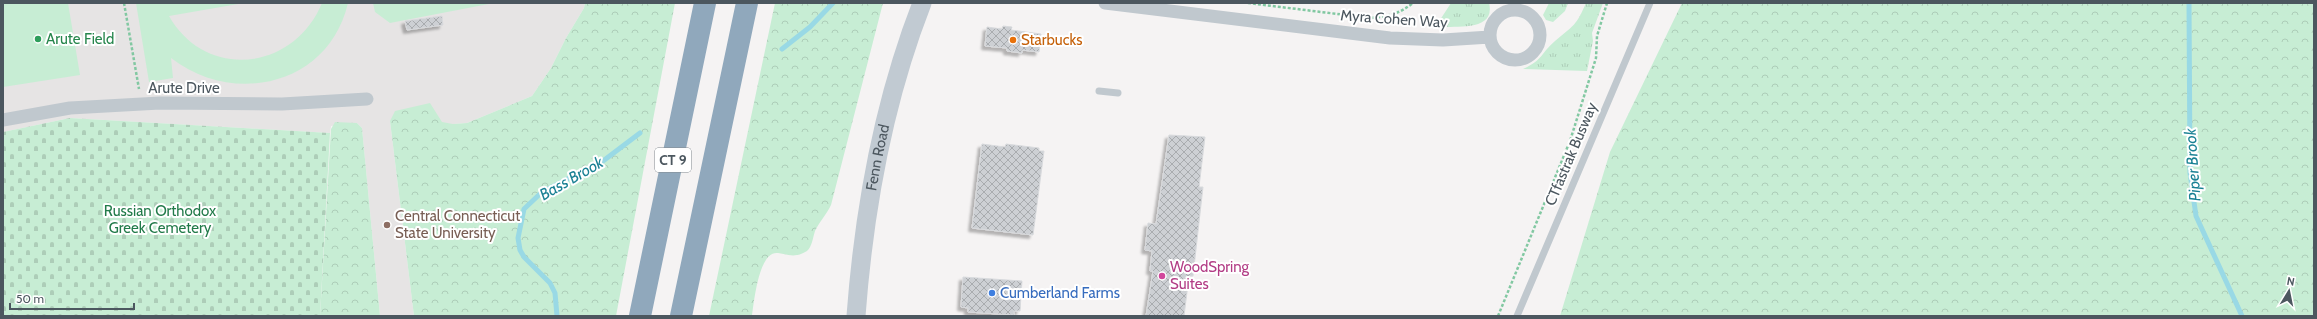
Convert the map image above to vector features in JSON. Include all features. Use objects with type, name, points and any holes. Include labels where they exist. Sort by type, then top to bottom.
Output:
[{"type":"highway","name":"CT 9","points":[[640,316],[705,3]]},
{"type":"highway","name":"CT 9","points":[[681,316],[747,3]]},
{"type":"main road","name":"Fenn Road","points":[[856,316],[863,237],[874,168],[887,117],[922,3]]},
{"type":"street","name":"Myra Cohen Way","points":[[1110,3],[1390,38],[1443,40],[1490,37]]},
{"type":"street","name":"Arute Drive","points":[[3,120],[70,108],[141,104],[282,104],[367,100]]},
{"type":"lane","name":"CTfastrak Busway","points":[[1517,316],[1650,3]]},
{"type":"lane","points":[[1099,91],[1118,93]]},
{"type":"path","points":[[124,3],[141,104]]},
{"type":"path","points":[[1248,3],[1370,18],[1386,18],[1404,10],[1413,3]]},
{"type":"path","points":[[1498,316],[1570,141],[1596,58],[1597,36],[1607,3]]},
{"type":"shaded area","name":"Central Connecticut State University","points":[[3,3],[585,3],[584,8],[566,38],[551,68],[532,96],[467,123],[453,124],[390,121],[414,316],[380,316],[362,128],[357,123],[331,126],[330,133],[70,118],[3,132]]},
{"type":"green space","name":"Arute Field","points":[[3,3],[68,3],[80,75],[3,87]]},
{"type":"green space","points":[[136,3],[244,3],[169,16],[185,37],[205,51],[226,58],[249,59],[271,54],[291,43],[309,26],[322,3],[348,3],[338,31],[321,53],[300,69],[276,80],[250,84],[223,82],[196,73],[171,58],[173,78],[149,82]]},
{"type":"green space","points":[[373,3],[494,3],[390,23],[375,12]]},
{"type":"green space","points":[[585,3],[675,3],[616,316],[414,316],[390,121],[395,111],[430,103],[442,122],[453,124],[467,123],[532,96],[551,68],[566,38],[584,8]]},
{"type":"green space","points":[[775,3],[883,3],[831,205],[815,231],[810,247],[807,251],[799,255],[778,253],[772,254],[766,260],[756,289],[752,316],[709,316]]},
{"type":"green space","points":[[1451,3],[1489,3],[1490,12],[1487,18],[1481,23],[1465,26],[1440,27],[1438,23]]},
{"type":"green space","points":[[1549,3],[1568,3],[1565,11],[1553,22],[1546,20],[1543,15]]},
{"type":"green space","points":[[1586,3],[1603,3],[1592,33],[1593,41],[1587,71],[1523,69],[1534,63],[1550,45],[1574,25]]},
{"type":"green space","points":[[1682,3],[2314,3],[2314,316],[1560,316],[1610,152]]},
{"type":"green space","name":"Russian Orthodox Greek Cemetery","points":[[70,118],[330,133],[320,316],[3,316],[3,132]]},
{"type":"green space","points":[[335,122],[357,123],[362,128],[380,316],[320,316],[331,129]]},
{"type":"building","points":[[442,16],[443,25],[407,30],[405,21]]},
{"type":"building","name":"Starbucks","points":[[1003,26],[1012,27],[1011,30],[1041,34],[1039,52],[1022,50],[1022,53],[1007,51],[1007,48],[985,46],[987,27],[1002,29]]},
{"type":"building","points":[[1169,135],[1205,137],[1199,187],[1203,187],[1193,276],[1189,276],[1184,316],[1146,316],[1153,271],[1150,271],[1152,251],[1145,250],[1148,223],[1156,224]]},
{"type":"building","points":[[982,144],[1005,147],[1006,144],[1039,148],[1039,151],[1044,151],[1033,235],[972,228]]},
{"type":"building","name":"Cumberland Farms","points":[[963,277],[1022,281],[1020,311],[1014,311],[1014,315],[968,312],[968,308],[961,307]]},
{"type":"waterway","name":"Bass Brook","points":[[782,49],[810,27],[833,3]]},
{"type":"waterway","name":"Piper Brook","points":[[2189,3],[2190,173],[2196,216],[2242,316]]},
{"type":"waterway","name":"Bass Brook","points":[[557,316],[555,293],[550,283],[524,257],[520,250],[518,238],[524,209],[542,192],[603,161],[640,133]]},
{"type":"place","name":"Arute Field","points":[[38,39]]},
{"type":"place","name":"Starbucks","points":[[1013,40]]},
{"type":"place","name":"Central Connecticut State University","points":[[387,225]]},
{"type":"place","name":"WoodSpring Suites","points":[[1162,276]]},
{"type":"place","name":"Cumberland Farms","points":[[992,293]]}]
